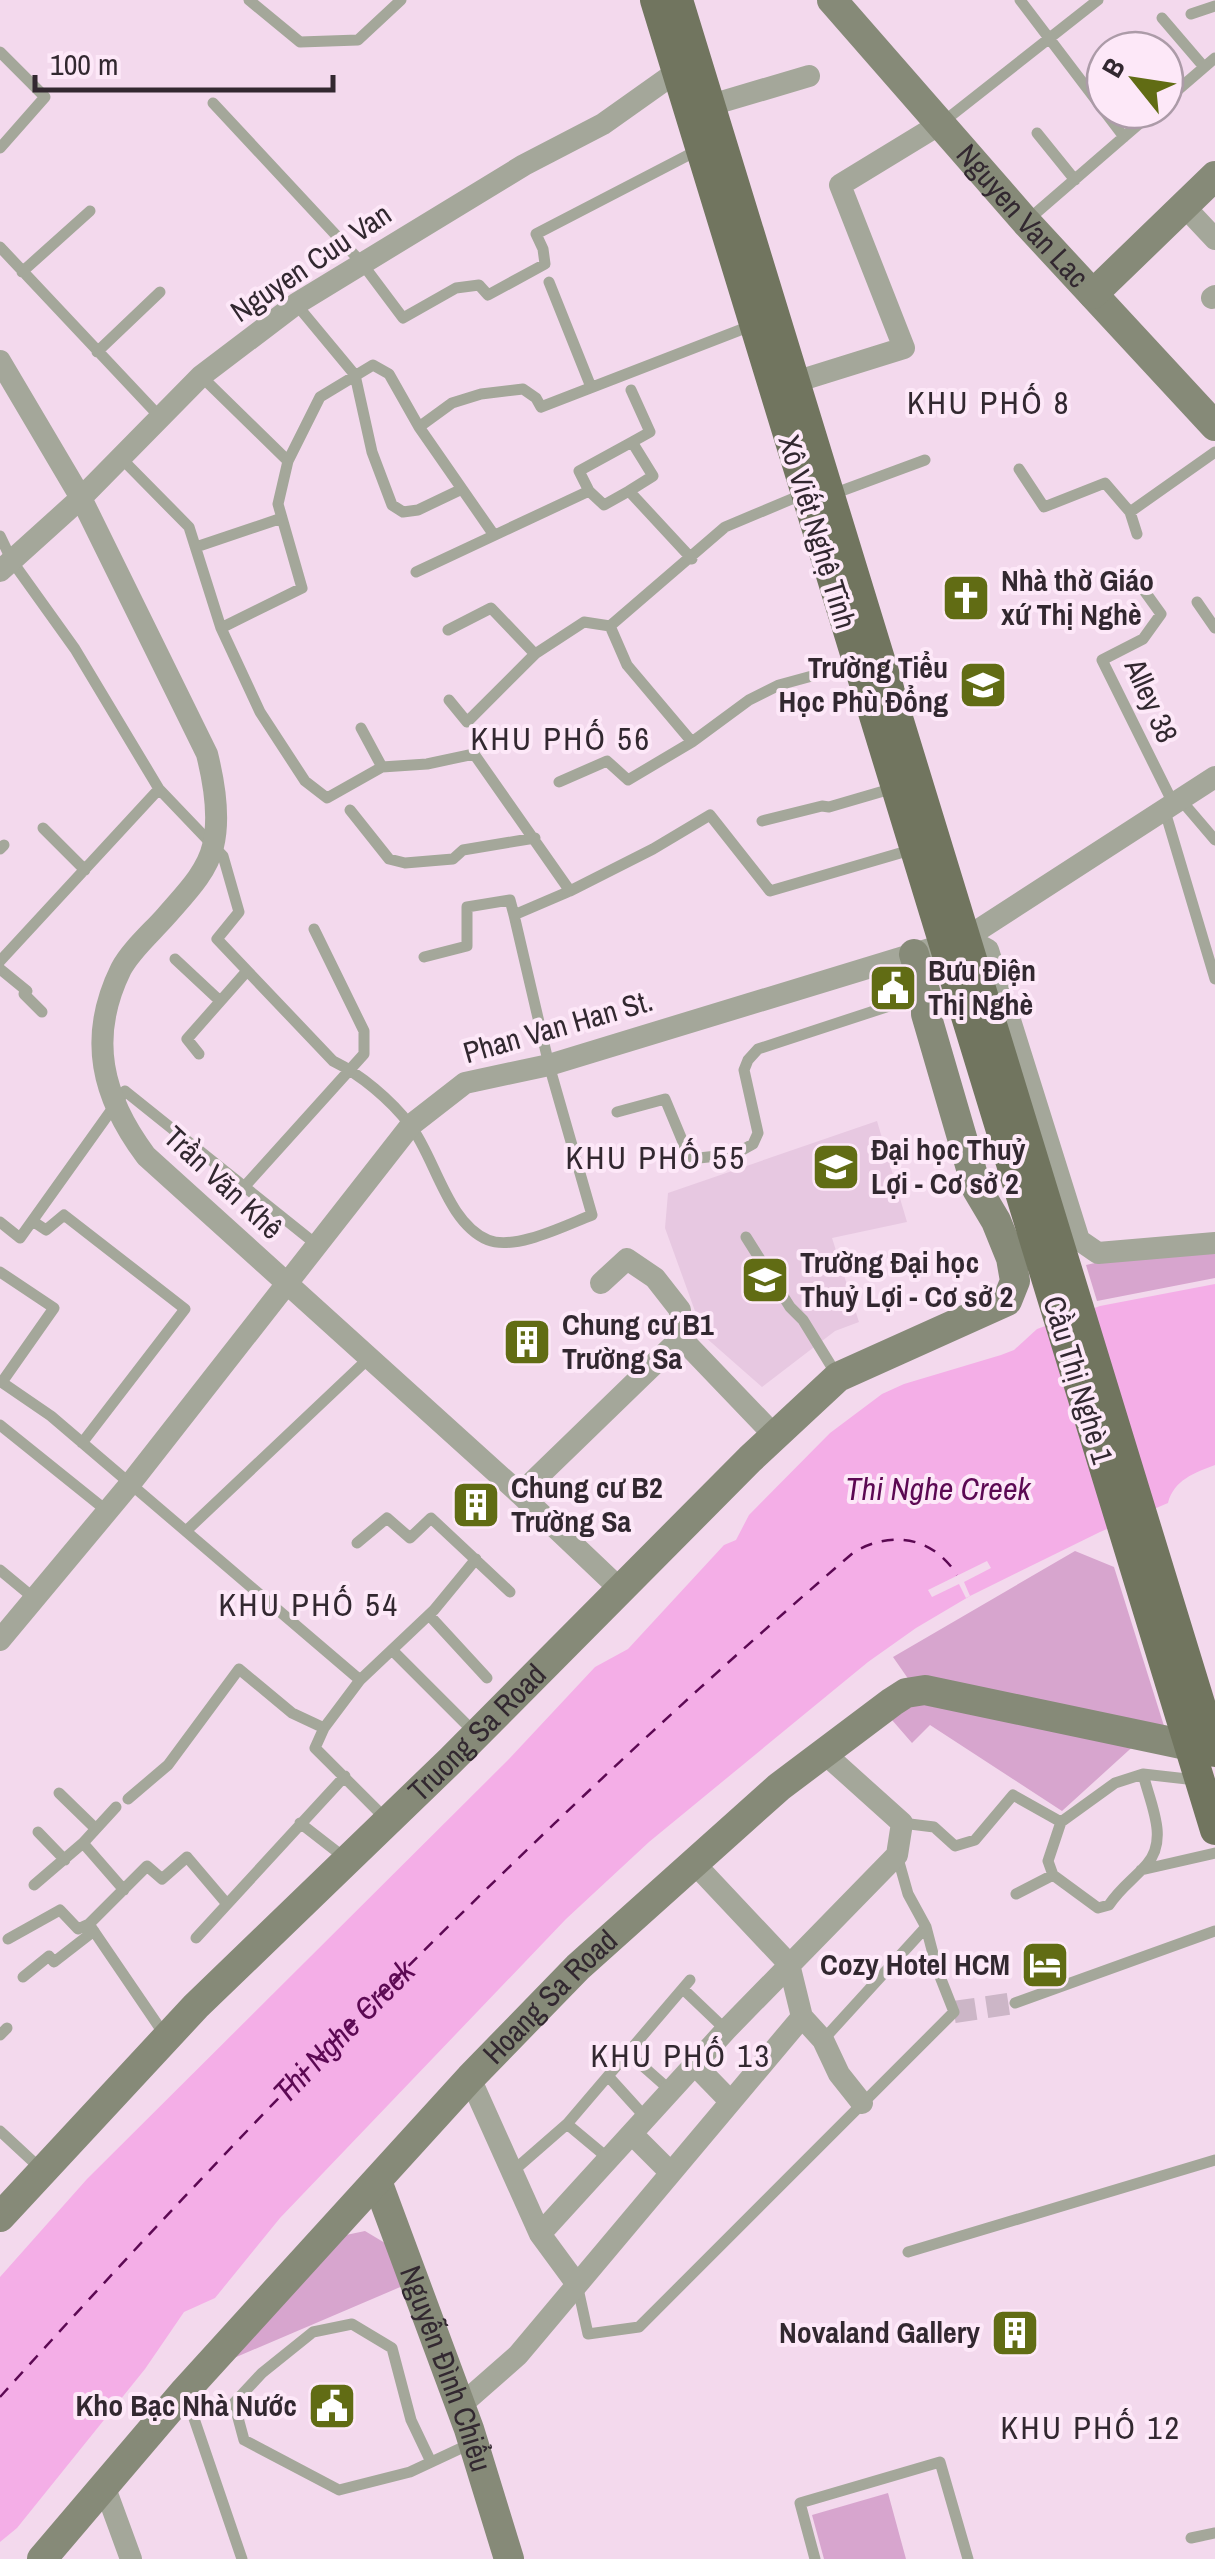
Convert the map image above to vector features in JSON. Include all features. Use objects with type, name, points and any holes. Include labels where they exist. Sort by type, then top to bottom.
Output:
[{"type":"main road","name":"Xô Viết Nghệ Tĩnh","points":[[655,0],[686,65],[711,105],[795,382],[818,494]]},
{"type":"main road","name":"Xô Viết Nghệ Tĩnh","points":[[678,0],[700,149],[753,324],[818,494],[992,1060]]},
{"type":"main road","name":"Xô Viết Nghệ Tĩnh","points":[[867,660],[894,788],[914,849],[954,941]]},
{"type":"main road","name":"Cầu Thị Nghè 1","points":[[992,1060],[1203,1749],[1200,1780],[1215,1830]]},
{"type":"street","name":"Nguyen Van Lac","points":[[837,2],[1026,222],[1215,426]]},
{"type":"street","name":"Nguyen Cuu Van","points":[[6,566],[82,498],[200,376],[296,304],[524,165],[603,124],[686,65]]},
{"type":"street","points":[[711,105],[809,76]]},
{"type":"street","points":[[795,382],[904,348],[840,185],[940,124]]},
{"type":"street","points":[[1093,294],[1215,176]]},
{"type":"street","points":[[1184,206],[1215,239]]},
{"type":"street","points":[[0,361],[82,498],[208,754],[214,781],[213,847]]},
{"type":"street","name":"Phan Van Han St.","points":[[0,1640],[130,1484],[410,1125],[465,1083],[548,1065],[954,941],[1215,778]]},
{"type":"street","name":"Trần Văn Khê","points":[[213,847],[201,873],[122,966],[108,1005],[100,1044],[107,1084],[124,1126],[146,1156],[520,1494],[620,1590]]},
{"type":"street","name":"Xô Viết Nghệ Tĩnh","points":[[954,941],[988,950],[1079,1240],[1098,1253],[1215,1242]]},
{"type":"street","points":[[914,954],[926,994]]},
{"type":"street","name":"Truong Sa Road","points":[[0,2216],[166,2038],[838,1377],[1007,1301],[1014,1271],[996,1221],[992,1188],[937,1008],[926,994]]},
{"type":"street","points":[[601,1283],[628,1259],[655,1278],[680,1310],[681,1338],[775,1436]]},
{"type":"street","points":[[520,1494],[681,1338]]},
{"type":"street","name":"Hoang Sa Road","points":[[42,2559],[184,2391],[470,2078],[578,1967],[693,1862],[823,1752],[899,1697],[925,1690],[1203,1749]]},
{"type":"street","points":[[540,2234],[726,2030],[897,1855],[902,1823],[823,1752]]},
{"type":"street","points":[[693,1862],[790,1964],[802,2017],[823,2040],[838,2074],[862,2103]]},
{"type":"street","points":[[460,2406],[518,2355],[802,2017]]},
{"type":"street","points":[[694,2065],[730,2101]]},
{"type":"street","points":[[470,2078],[540,2234],[576,2283]]},
{"type":"street","points":[[639,2126],[670,2172]]},
{"type":"street","name":"Nguyễn Đình Chiểu","points":[[377,2181],[474,2442],[509,2559]]},
{"type":"street","points":[[105,2488],[131,2559]]},
{"type":"lane","points":[[249,0],[300,42],[358,40],[401,0]]},
{"type":"lane","points":[[1020,0],[1124,137]]},
{"type":"lane","points":[[940,124],[1098,0]]},
{"type":"lane","points":[[1191,14],[1215,6]]},
{"type":"lane","points":[[1162,18],[1204,67]]},
{"type":"lane","points":[[0,52],[45,97],[0,148]]},
{"type":"lane","points":[[1185,84],[1215,58]]},
{"type":"lane","points":[[213,102],[361,262],[403,318],[456,288],[479,285],[488,296],[545,264],[536,234],[700,149]]},
{"type":"lane","points":[[1026,222],[1132,130]]},
{"type":"lane","points":[[1036,133],[1075,180]]},
{"type":"lane","points":[[22,272],[90,211]]},
{"type":"lane","points":[[0,247],[159,416]]},
{"type":"lane","points":[[549,282],[591,388]]},
{"type":"lane","points":[[96,352],[160,292]]},
{"type":"lane","points":[[296,304],[355,375],[372,452],[392,506],[403,512],[418,510],[462,488]]},
{"type":"lane","points":[[418,427],[452,403],[481,394],[523,390],[542,407],[753,324]]},
{"type":"lane","points":[[221,628],[302,588],[278,504],[288,461],[320,397],[373,365],[390,374],[418,427],[494,535]]},
{"type":"lane","points":[[200,376],[288,461]]},
{"type":"lane","points":[[631,390],[650,432],[580,470],[589,491],[604,505],[654,476],[632,442]]},
{"type":"lane","points":[[1130,512],[1215,452]]},
{"type":"lane","points":[[120,457],[190,527],[221,628],[260,712],[305,780],[327,798],[382,767],[427,764],[474,754],[570,891]]},
{"type":"lane","points":[[450,700],[467,722],[535,654],[584,622],[610,626],[725,528],[925,460]]},
{"type":"lane","points":[[1020,469],[1044,507],[1105,483],[1130,512],[1136,534]]},
{"type":"lane","points":[[416,572],[589,491]]},
{"type":"lane","points":[[630,491],[692,558]]},
{"type":"lane","points":[[196,546],[282,518]]},
{"type":"lane","points":[[0,536],[6,566],[75,648],[159,789],[224,856],[240,912],[217,939],[332,1061],[352,1070],[410,1125],[469,1227],[490,1241],[510,1242],[592,1215],[548,1065],[510,900],[468,907],[467,946],[424,957]]},
{"type":"lane","name":"Alley 38","points":[[1143,589],[1161,614],[1143,639],[1102,660],[1173,803]]},
{"type":"lane","points":[[1197,602],[1215,628]]},
{"type":"lane","points":[[448,630],[491,608],[535,654]]},
{"type":"lane","points":[[610,626],[627,665],[692,742]]},
{"type":"lane","points":[[559,782],[607,761],[628,780],[692,742],[749,700],[779,685],[867,660]]},
{"type":"lane","points":[[362,728],[382,767]]},
{"type":"lane","points":[[762,821],[822,806],[829,808],[894,788]]},
{"type":"lane","points":[[0,961],[159,789]]},
{"type":"lane","points":[[1173,803],[1215,840]]},
{"type":"lane","points":[[1173,803],[1215,979]]},
{"type":"lane","points":[[350,810],[389,858],[398,862],[453,859],[463,850],[534,838]]},
{"type":"lane","points":[[514,915],[653,849],[710,815],[770,890],[914,849]]},
{"type":"lane","points":[[43,828],[85,870]]},
{"type":"lane","points":[[245,1186],[364,1054],[364,1031],[314,929]]},
{"type":"lane","points":[[176,959],[220,1001]]},
{"type":"lane","points":[[0,969],[27,991],[24,994],[42,1012]]},
{"type":"lane","points":[[200,1054],[187,1039],[247,971]]},
{"type":"lane","points":[[618,1112],[665,1099],[690,1159],[735,1154],[753,1144],[758,1133],[744,1070],[758,1049],[926,994]]},
{"type":"lane","points":[[0,1222],[20,1238],[125,1091],[317,1245]]},
{"type":"lane","points":[[34,1222],[46,1230],[64,1215],[186,1309],[82,1442]]},
{"type":"lane","points":[[746,1237],[838,1377]]},
{"type":"lane","points":[[0,1272],[54,1308],[1,1381],[82,1442],[360,1680]]},
{"type":"lane","points":[[186,1531],[368,1359]]},
{"type":"lane","points":[[0,1425],[107,1511]]},
{"type":"lane","points":[[357,1543],[388,1518],[410,1538],[431,1518],[510,1592]]},
{"type":"lane","points":[[387,1820],[315,1748],[324,1728],[360,1680],[428,1616],[476,1558]]},
{"type":"lane","points":[[0,1570],[34,1599]]},
{"type":"lane","points":[[428,1616],[488,1678]]},
{"type":"lane","points":[[392,1650],[476,1734]]},
{"type":"lane","points":[[128,1799],[168,1764],[240,1669],[292,1713],[324,1728]]},
{"type":"lane","points":[[1143,1774],[1159,1836],[1156,1850],[1110,1905],[1098,1908],[1053,1875],[1048,1861],[1061,1822],[1115,1783],[1143,1774],[1200,1780]]},
{"type":"lane","points":[[196,1938],[344,1776]]},
{"type":"lane","points":[[58,1793],[96,1829]]},
{"type":"lane","points":[[902,1823],[934,1827],[955,1846],[975,1840],[1013,1795],[1061,1822]]},
{"type":"lane","points":[[34,1885],[116,1808]]},
{"type":"lane","points":[[300,1824],[346,1859]]},
{"type":"lane","points":[[38,1832],[65,1860]]},
{"type":"lane","points":[[83,1843],[124,1890]]},
{"type":"lane","points":[[1141,1870],[1215,1852]]},
{"type":"lane","points":[[576,2283],[588,2334],[639,2327],[954,2012],[897,1855]]},
{"type":"lane","points":[[22,1976],[48,1956],[54,1962],[147,1866],[162,1880],[187,1857],[227,1904]]},
{"type":"lane","points":[[1016,1894],[1053,1875]]},
{"type":"lane","points":[[8,1939],[60,1910],[78,1929],[91,1927]]},
{"type":"lane","points":[[91,1927],[166,2038]]},
{"type":"lane","points":[[823,2040],[926,1927]]},
{"type":"lane","points":[[1016,2003],[1215,1930]]},
{"type":"lane","points":[[512,2172],[566,2124],[686,1984],[726,2030]]},
{"type":"lane","points":[[628,2053],[671,2091]]},
{"type":"lane","points":[[608,2076],[639,2126]]},
{"type":"lane","points":[[566,2124],[609,2159]]},
{"type":"lane","points":[[0,2131],[42,2170]]},
{"type":"lane","points":[[908,2252],[1215,2160]]},
{"type":"lane","points":[[431,2462],[411,2420],[392,2348],[352,2324],[314,2332],[262,2373],[234,2403],[244,2440],[339,2490],[410,2472],[474,2442]]},
{"type":"lane","points":[[184,2391],[242,2559]]},
{"type":"lane","points":[[816,2559],[800,2503],[940,2462],[968,2559]]},
{"type":"lane","points":[[1191,2538],[1215,2533]]},
{"type":"shaded area","name":"Trường Đại học Thuỷ Lợi - Cơ sở 2","points":[[877,1121],[907,1222],[832,1238],[859,1322],[835,1331],[762,1387],[704,1336],[665,1228],[668,1193]]},
{"type":"shaded area","points":[[1215,1249],[1215,1278],[1097,1301],[1086,1265],[1126,1256]]},
{"type":"shaded area","points":[[1075,1551],[1114,1567],[1164,1726],[909,1680],[893,1657]]},
{"type":"shaded area","points":[[923,1697],[1139,1741],[1062,1811],[930,1725],[912,1743],[892,1720]]},
{"type":"shaded area","points":[[365,2231],[395,2249],[405,2285],[227,2361],[346,2235]]},
{"type":"shaded area","points":[[888,2493],[906,2559],[824,2559],[812,2515]]},
{"type":"water","name":"Thi Nghe Creek","points":[[1215,1284],[1215,1465],[1180,1483],[1168,1503],[970,1596],[916,1628],[868,1662],[649,1842],[566,1919],[280,2218],[215,2298],[184,2312],[145,2369],[17,2528],[0,2542],[0,2277],[87,2179],[509,1759],[595,1667],[628,1649],[724,1545],[736,1540],[749,1515],[830,1433],[882,1394],[1014,1350],[1037,1329],[1100,1306]]},
{"type":"pier","points":[[987,1561],[991,1568],[964,1582],[970,1596],[966,1598],[959,1584],[932,1597],[928,1590]]},
{"type":"ferry route","points":[[0,2397],[308,2067],[521,1855],[854,1552],[883,1541],[911,1541],[936,1552],[957,1575]]},
{"type":"tunnel","points":[[954,2012],[1015,2003]]},
{"type":"place","name":"Nhà thờ Giáo xứ Thị Nghè","points":[[966,598]]},
{"type":"place","name":"Trường Tiểu Học Phù Đổng","points":[[983,685]]},
{"type":"place","name":"Bưu Điện Thị Nghè","points":[[893,988]]},
{"type":"place","name":"Đại học Thuỷ Lợi - Cơ sở 2","points":[[836,1167]]},
{"type":"place","name":"Trường Đại học Thuỷ Lợi - Cơ sở 2","points":[[765,1280]]},
{"type":"place","name":"Chung cư B1 Trường Sa","points":[[527,1342]]},
{"type":"place","name":"Chung cư B2 Trường Sa","points":[[476,1505]]},
{"type":"place","name":"Cozy Hotel HCM","points":[[1045,1965]]},
{"type":"place","name":"Novaland Gallery","points":[[1015,2333]]},
{"type":"place","name":"Kho Bạc Nhà Nước","points":[[332,2406]]},
{"type":"district","name":"KHU PHỐ 8","points":[[989,403]]},
{"type":"district","name":"KHU PHỐ 56","points":[[561,739]]},
{"type":"district","name":"KHU PHỐ 55","points":[[656,1158]]},
{"type":"district","name":"KHU PHỐ 54","points":[[309,1605]]},
{"type":"district","name":"KHU PHỐ 13","points":[[681,2056]]},
{"type":"district","name":"KHU PHỐ 12","points":[[1091,2428]]}]
